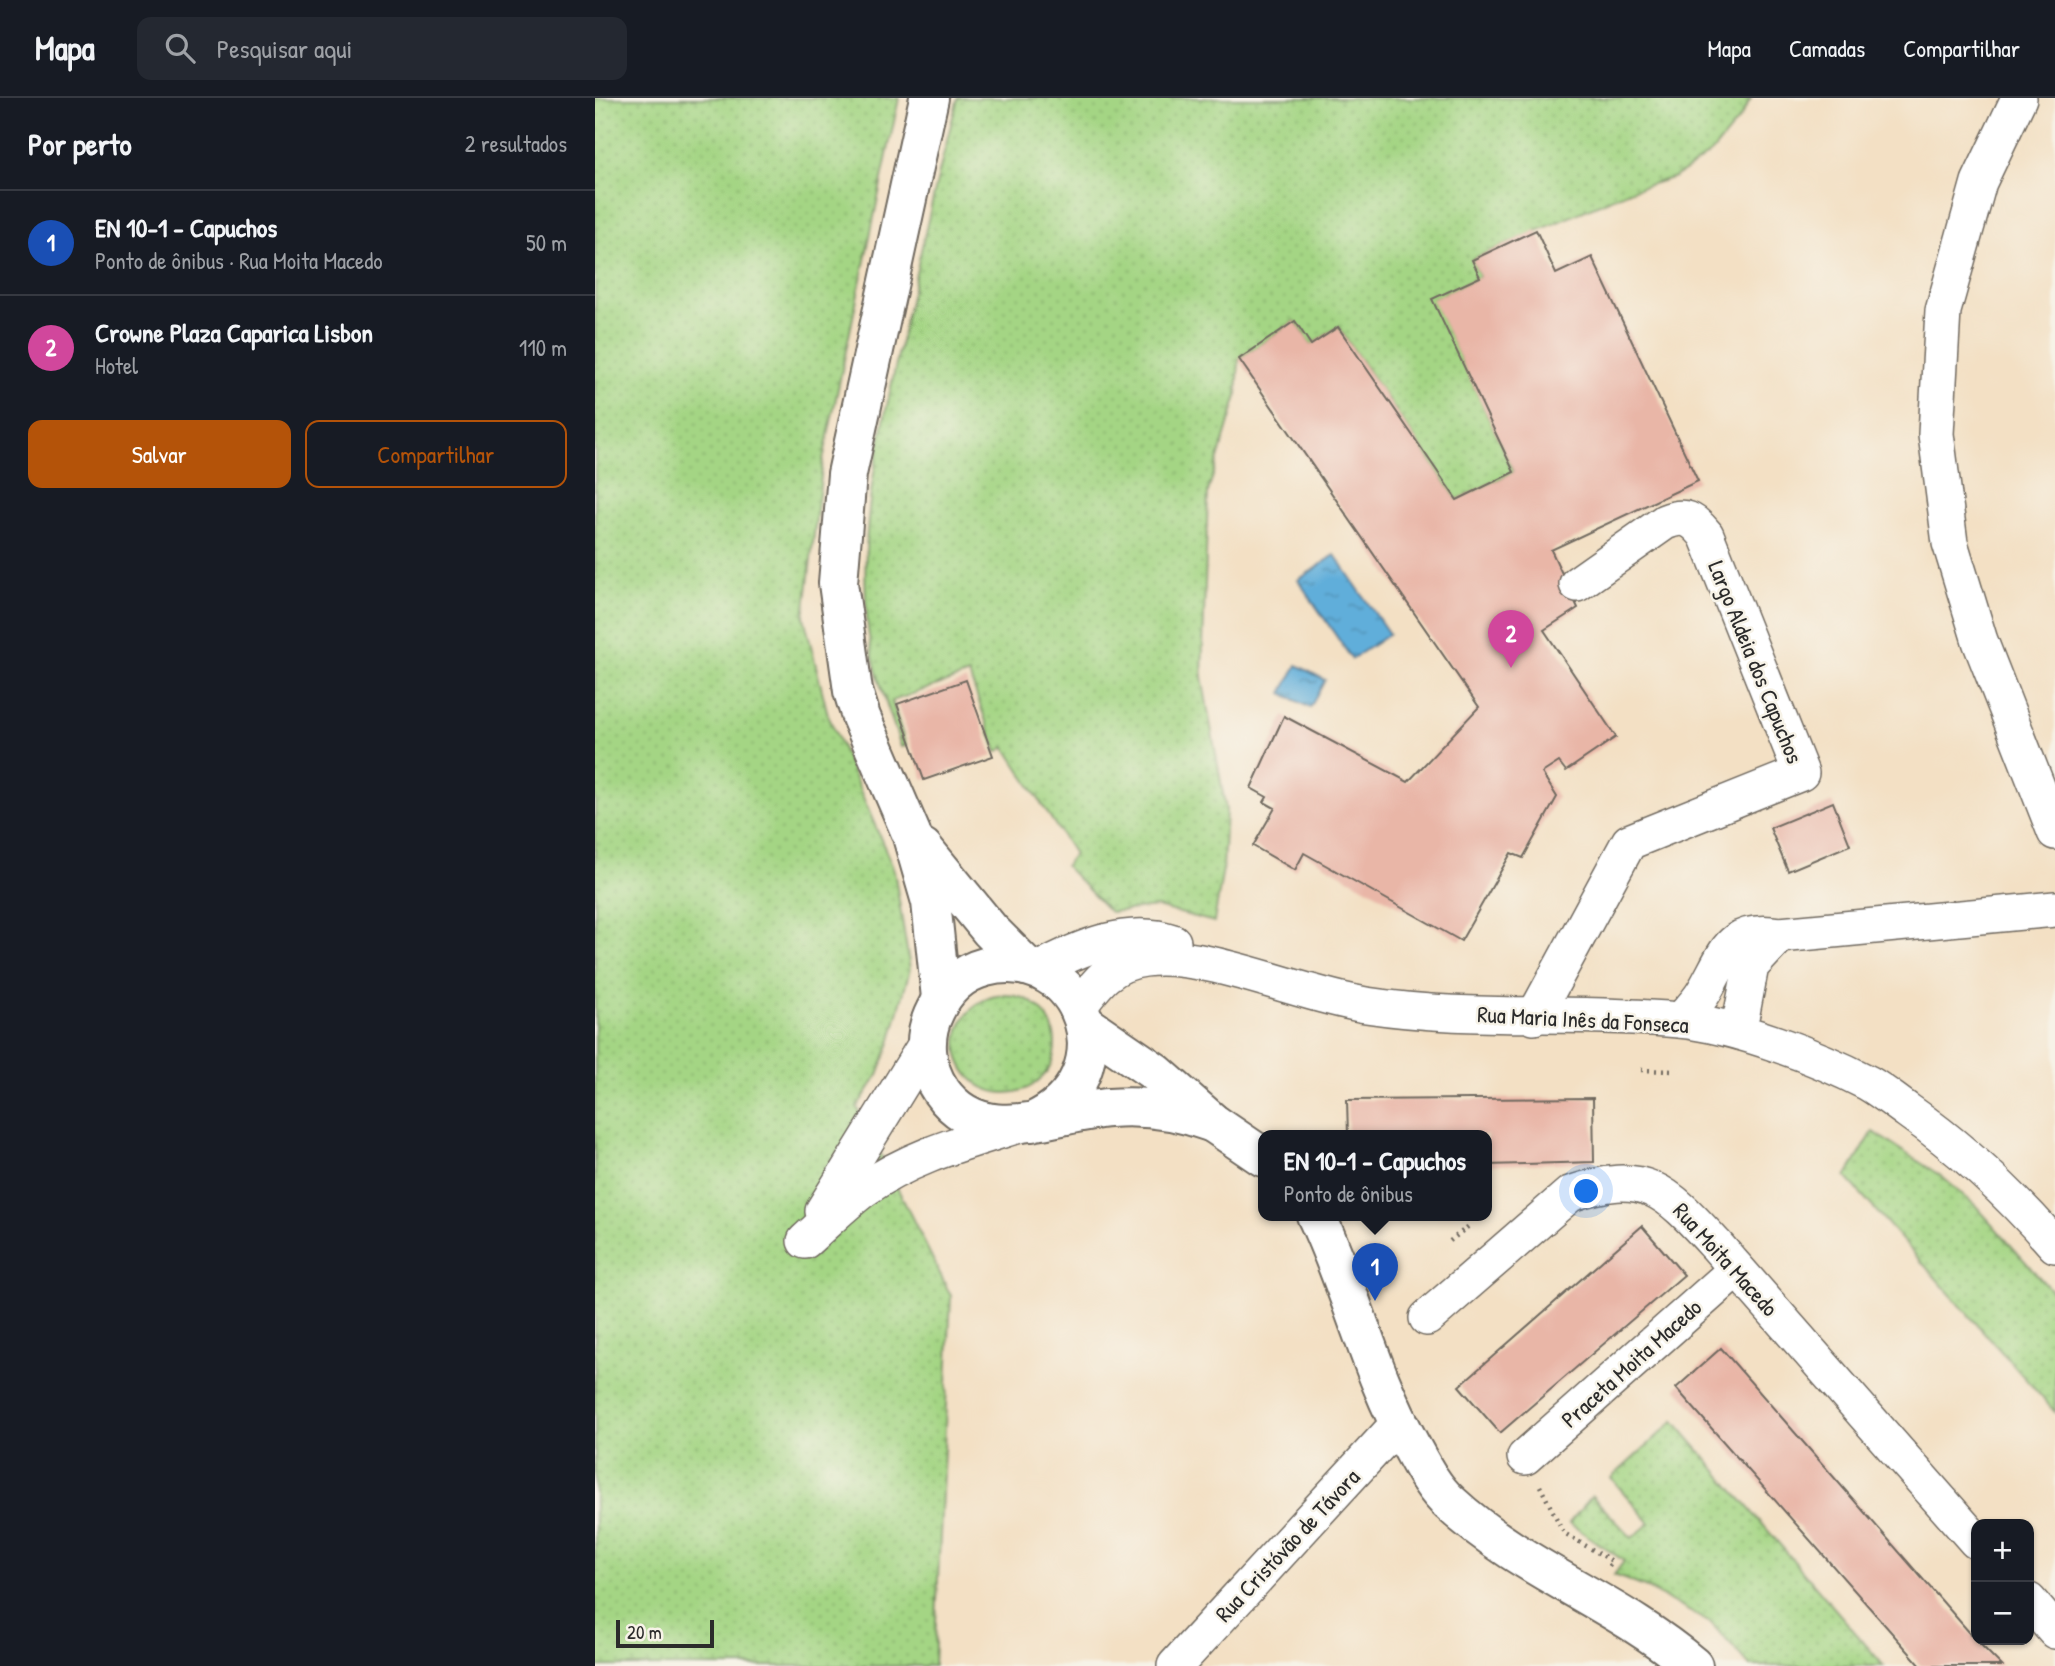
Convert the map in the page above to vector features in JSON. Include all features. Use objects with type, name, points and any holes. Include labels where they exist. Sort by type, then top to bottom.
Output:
[{"type":"main road","points":[[929,98],[846,474],[838,558],[839,606],[853,691],[861,717],[911,833],[931,902],[941,998]]},
{"type":"main road","points":[[911,833],[990,930],[1032,968],[1068,992],[1081,1016],[1087,1055],[1077,1084],[1058,1107],[1025,1123]]},
{"type":"main road","points":[[1032,968],[994,965],[978,969],[958,981],[941,998],[930,1020],[926,1044],[933,1078],[954,1106],[984,1122],[1025,1123],[1090,1110],[1137,1108],[1179,1110],[1213,1123]]},
{"type":"main road","points":[[1081,1016],[1155,1072],[1213,1123],[1258,1154]]},
{"type":"main road","points":[[1317,1221],[1354,1309],[1379,1383],[1398,1424],[1426,1474],[1448,1502],[1512,1552],[1649,1634],[1693,1666]]},
{"type":"street","points":[[2019,98],[1979,182],[1943,311],[1935,434],[1950,543],[1980,641],[2055,832]]},
{"type":"street","name":"Largo Aldeia dos Capuchos","points":[[1534,1017],[1629,842],[1801,773],[1706,535],[1694,520],[1679,516],[1665,522],[1577,584]]},
{"type":"street","points":[[1681,1020],[1704,992],[1730,944],[1746,934],[1780,935],[2055,909]]},
{"type":"street","points":[[1735,1030],[1742,1013],[1751,966],[1780,935]]},
{"type":"street","name":"Rua Maria Inês da Fonseca","points":[[1032,968],[1105,942],[1144,936],[1175,943],[1212,965]]},
{"type":"street","name":"Rua Maria Inês da Fonseca","points":[[1081,1016],[1107,973],[1131,962],[1162,958],[1212,965],[1315,995],[1368,1006],[1534,1017],[1681,1020],[1735,1030],[1869,1084],[1955,1144],[2017,1203],[2055,1245]]},
{"type":"street","points":[[926,1044],[805,1241],[840,1208],[883,1177],[929,1155],[1025,1123]]},
{"type":"street","name":"Rua Moita Macedo","points":[[1427,1318],[1570,1194],[1593,1186],[1625,1182],[1647,1186],[1674,1200],[1971,1535]]},
{"type":"street","name":"Praceta Moita Macedo","points":[[1525,1457],[1737,1269]]},
{"type":"street","name":"Rua Cristóvão de Távora","points":[[1175,1666],[1398,1424]]},
{"type":"street","points":[[2034,1607],[2055,1631]]},
{"type":"path","points":[[1641,1070],[1674,1071]]},
{"type":"path","points":[[1450,1241],[1470,1225]]},
{"type":"path","points":[[1525,1457],[1564,1533],[1612,1561],[1605,1572]]},
{"type":"green space","points":[[595,98],[899,98],[823,460],[804,617],[828,715],[894,870],[910,969],[891,1040],[878,1075],[857,1107],[951,1296],[934,1666],[595,1666]]},
{"type":"green space","points":[[958,98],[1751,98],[1740,118],[1712,152],[1675,177],[1632,190],[1472,259],[1480,277],[1433,299],[1514,472],[1457,500],[1338,327],[1311,345],[1295,321],[1239,359],[1237,396],[1208,492],[1202,677],[1226,810],[1223,869],[1214,922],[1157,907],[1110,912],[1065,866],[1074,854],[1005,747],[997,752],[969,674],[892,701],[906,746],[901,747],[880,684],[869,635],[865,582],[873,478],[921,250]]},
{"type":"green space","points":[[1006,995],[1025,998],[1041,1009],[1052,1025],[1055,1044],[1052,1063],[1041,1079],[1025,1090],[1006,1093],[987,1090],[971,1079],[960,1063],[957,1044],[960,1025],[971,1009],[987,998]]},
{"type":"green space","points":[[1873,1132],[1941,1176],[1976,1206],[2055,1295],[2055,1412],[1846,1177]]},
{"type":"green space","points":[[1674,1421],[1884,1666],[1750,1666],[1712,1624],[1647,1588],[1614,1575],[1624,1561],[1569,1523],[1592,1496],[1632,1538],[1650,1523],[1611,1478]]},
{"type":"water","points":[[1335,555],[1389,634],[1352,659],[1298,580]]},
{"type":"water","points":[[1297,665],[1325,680],[1310,708],[1282,693]]},
{"type":"building","points":[[1536,230],[1556,274],[1592,257],[1698,481],[1551,550],[1578,608],[1544,630],[1616,737],[1566,771],[1559,762],[1542,773],[1557,797],[1523,858],[1511,853],[1461,941],[1304,853],[1295,870],[1253,846],[1275,808],[1264,802],[1267,797],[1251,788],[1284,716],[1408,782],[1479,707],[1239,359],[1295,321],[1311,345],[1338,327],[1457,500],[1514,472],[1432,299],[1480,277],[1472,260]]},
{"type":"building","points":[[966,680],[993,756],[924,780],[897,704]]},
{"type":"building","points":[[1833,802],[1850,845],[1788,871],[1770,828]]},
{"type":"building","points":[[1593,1098],[1594,1162],[1492,1165],[1492,1130],[1348,1130],[1347,1100]]},
{"type":"building","points":[[1642,1226],[1684,1275],[1500,1433],[1459,1386]]},
{"type":"building","points":[[1721,1348],[1971,1634],[1971,1645],[1981,1645],[2002,1666],[1921,1666],[1676,1388]]},
{"type":"place","name":"Crowne Plaza Caparica Lisbon","points":[[1511,668]]},
{"type":"place","name":"EN 10-1 - Capuchos","points":[[1375,1301]]}]
